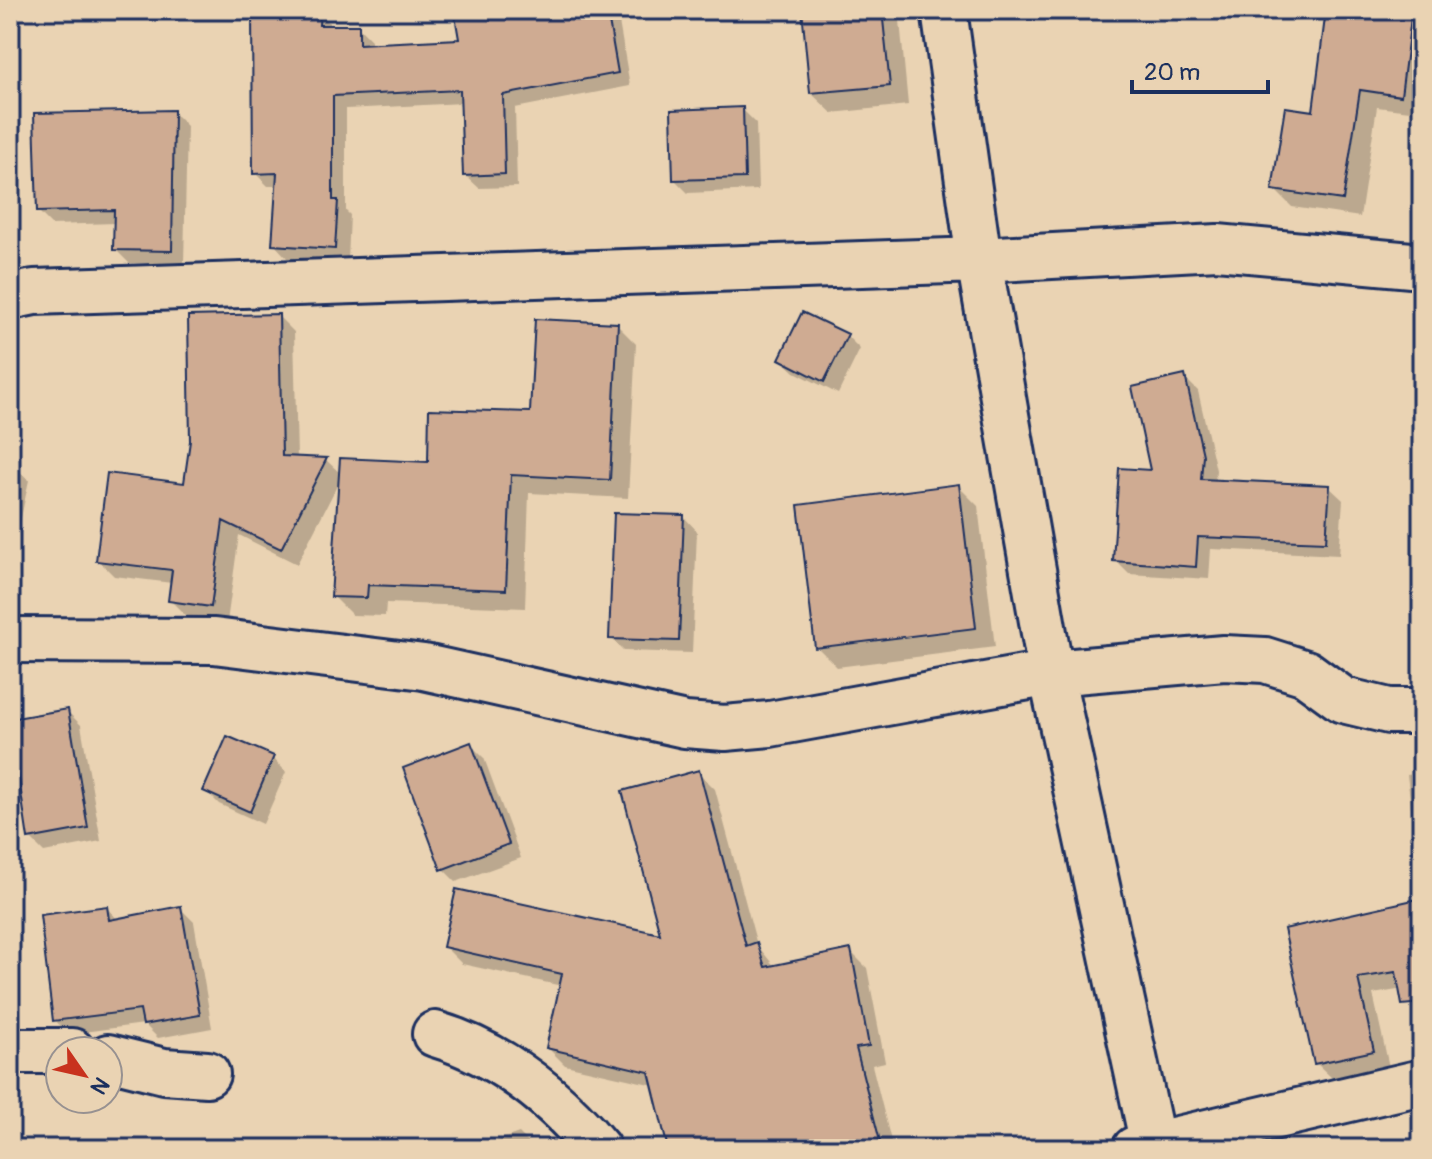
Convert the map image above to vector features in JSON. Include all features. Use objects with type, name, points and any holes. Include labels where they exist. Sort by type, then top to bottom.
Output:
[{"type":"street","points":[[944,10],[979,260],[1051,673],[1144,1147],[1422,1082]]},
{"type":"street","points":[[10,297],[34,292],[979,260],[1217,247],[1422,266]]},
{"type":"street","points":[[10,640],[214,641],[424,667],[685,725],[725,728],[770,724],[1051,673],[1224,658],[1265,660],[1306,673],[1343,700],[1389,711],[1422,711]]},
{"type":"street","points":[[435,1034],[472,1045],[506,1065],[574,1120],[598,1149]]},
{"type":"street","points":[[10,1051],[44,1051]]},
{"type":"street","points":[[124,1061],[164,1071],[207,1074]]},
{"type":"building","points":[[252,10],[320,10],[319,25],[359,25],[359,44],[459,39],[454,10],[607,10],[618,73],[503,95],[505,174],[463,176],[460,90],[333,96],[333,200],[338,200],[335,249],[272,245],[277,173],[253,174]]},
{"type":"building","points":[[802,10],[882,10],[890,86],[810,93]]},
{"type":"building","points":[[1326,10],[1412,10],[1401,96],[1360,90],[1343,200],[1272,190],[1285,107],[1313,111]]},
{"type":"building","points":[[743,107],[745,178],[673,180],[671,110]]},
{"type":"building","points":[[174,110],[172,251],[113,250],[114,210],[37,212],[34,113]]},
{"type":"building","points":[[802,312],[848,334],[824,382],[779,359]]},
{"type":"building","points":[[279,314],[282,456],[327,458],[281,549],[223,521],[211,607],[168,601],[172,570],[96,561],[107,473],[184,483],[190,441],[188,316]]},
{"type":"building","points":[[535,319],[618,323],[610,480],[511,475],[506,590],[368,585],[367,598],[331,597],[340,458],[428,462],[429,409],[530,412]]},
{"type":"building","points":[[1185,375],[1203,455],[1201,479],[1330,485],[1326,542],[1198,537],[1196,567],[1113,561],[1119,468],[1150,470],[1132,387]]},
{"type":"building","points":[[959,484],[976,628],[815,648],[798,505]]},
{"type":"building","points":[[614,513],[684,515],[679,641],[609,639]]},
{"type":"building","points":[[68,709],[88,828],[28,839],[10,719]]},
{"type":"building","points":[[227,736],[274,756],[250,812],[203,791]]},
{"type":"building","points":[[471,742],[509,844],[441,870],[403,768]]},
{"type":"building","points":[[699,770],[746,946],[757,942],[765,967],[851,949],[869,1046],[856,1048],[882,1149],[668,1149],[649,1072],[546,1048],[562,974],[443,947],[456,889],[660,934],[622,791]]},
{"type":"building","points":[[1422,898],[1422,1003],[1402,1005],[1396,972],[1358,978],[1374,1051],[1314,1064],[1284,929]]},
{"type":"building","points":[[107,906],[109,920],[181,906],[200,1015],[143,1025],[140,1010],[53,1021],[40,915]]}]
